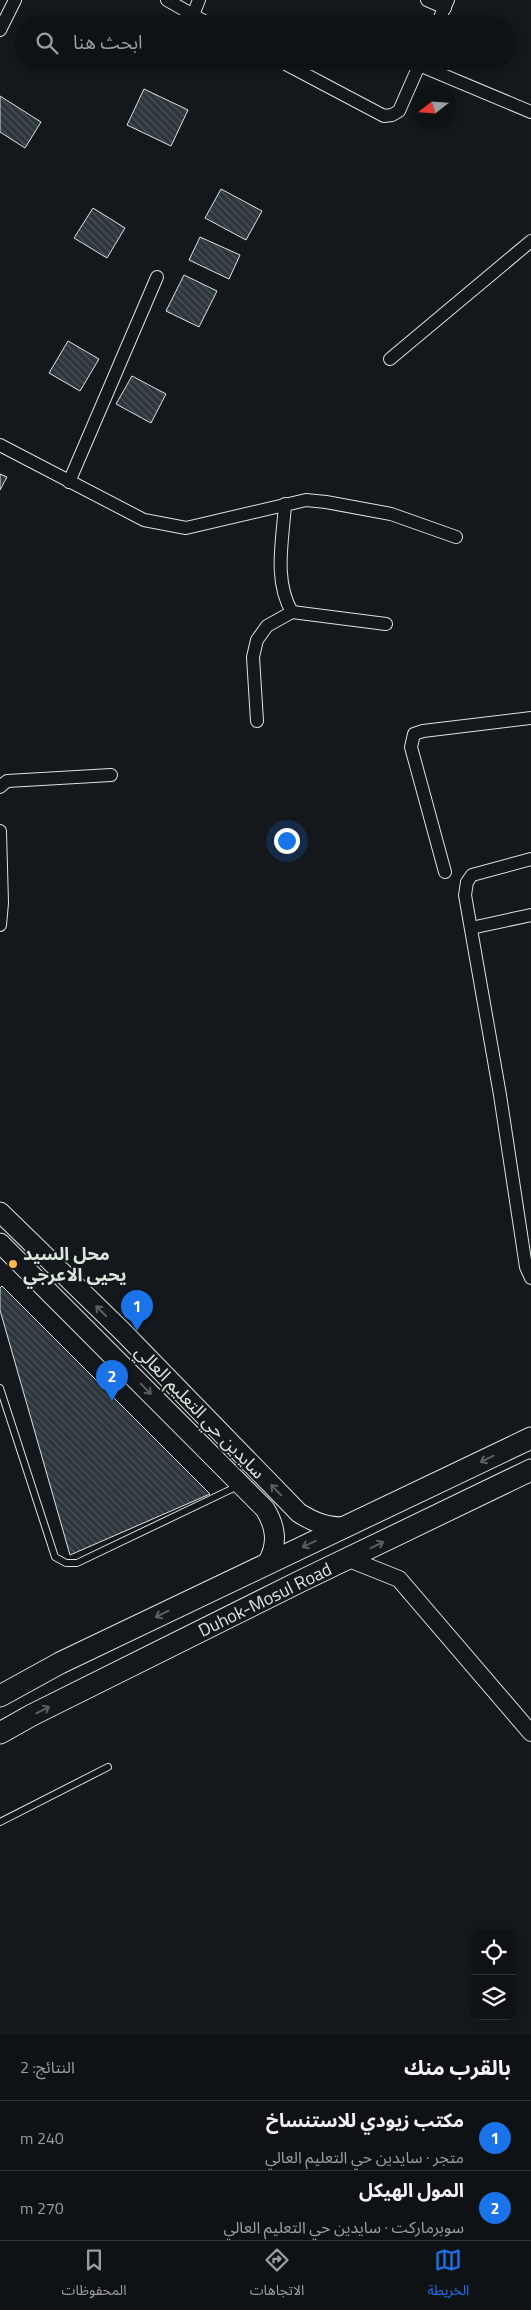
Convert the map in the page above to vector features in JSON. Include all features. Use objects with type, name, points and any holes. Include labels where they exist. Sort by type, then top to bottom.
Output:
[{"type":"highway","name":"Duhok-Mosul Road","points":[[0,1696],[60,1663],[531,1438]]},
{"type":"highway","name":"Duhok-Mosul Road","points":[[0,1733],[41,1711],[531,1470]]},
{"type":"main road","name":"سايدين حي التعليم العالي","points":[[0,1212],[123,1332],[299,1513],[314,1522],[330,1527],[346,1527]]},
{"type":"main road","name":"سايدين حي التعليم العالي","points":[[0,1243],[265,1509],[275,1530],[274,1552],[268,1562]]},
{"type":"street","points":[[0,30],[16,0]]},
{"type":"street","points":[[167,0],[192,15],[199,0]]},
{"type":"street","points":[[427,0],[446,4]]},
{"type":"street","points":[[297,70],[384,116],[392,115],[399,111],[417,70]]},
{"type":"street","points":[[436,70],[531,112]]},
{"type":"street","points":[[390,359],[531,241]]},
{"type":"street","points":[[70,482],[157,277]]},
{"type":"street","points":[[0,445],[144,520],[186,528],[306,500],[382,513],[456,537]]},
{"type":"street","points":[[285,504],[280,572],[282,589],[292,612]]},
{"type":"street","points":[[257,721],[253,657],[257,640],[267,626],[292,612],[386,624]]},
{"type":"street","points":[[445,872],[411,747],[414,734],[423,731],[531,718]]},
{"type":"street","points":[[0,787],[7,781],[111,775]]},
{"type":"street","points":[[0,831],[2,903],[0,925]]},
{"type":"street","points":[[531,859],[472,875],[466,882],[465,895],[500,1095],[526,1267],[531,1278]]},
{"type":"street","points":[[471,928],[531,915]]},
{"type":"street","points":[[349,1559],[399,1580],[531,1733]]},
{"type":"lane","points":[[0,1388],[55,1557],[66,1563],[78,1562],[242,1484]]},
{"type":"lane","points":[[0,1822],[108,1767]]},
{"type":"building","points":[[144,89],[188,110],[171,146],[127,125]]},
{"type":"building","points":[[0,96],[41,122],[25,148],[0,132]]},
{"type":"building","points":[[221,189],[262,211],[246,240],[205,218]]},
{"type":"building","points":[[93,208],[125,228],[107,258],[74,238]]},
{"type":"building","points":[[200,237],[240,255],[229,279],[189,260]]},
{"type":"building","points":[[184,275],[217,291],[199,327],[166,311]]},
{"type":"building","points":[[68,341],[99,359],[80,391],[49,373]]},
{"type":"building","points":[[132,376],[166,394],[151,423],[116,404]]},
{"type":"building","points":[[0,474],[7,477],[0,490]]},
{"type":"building","points":[[2,1286],[210,1494],[70,1555],[0,1310],[0,1288]]},
{"type":"place","name":"محل السيد يحيى الاعرجي","points":[[13,1264]]},
{"type":"place","name":"مكتب زيودي للاستنساخ","points":[[137,1331]]},
{"type":"place","name":"المول الهيكل","points":[[112,1401]]}]
